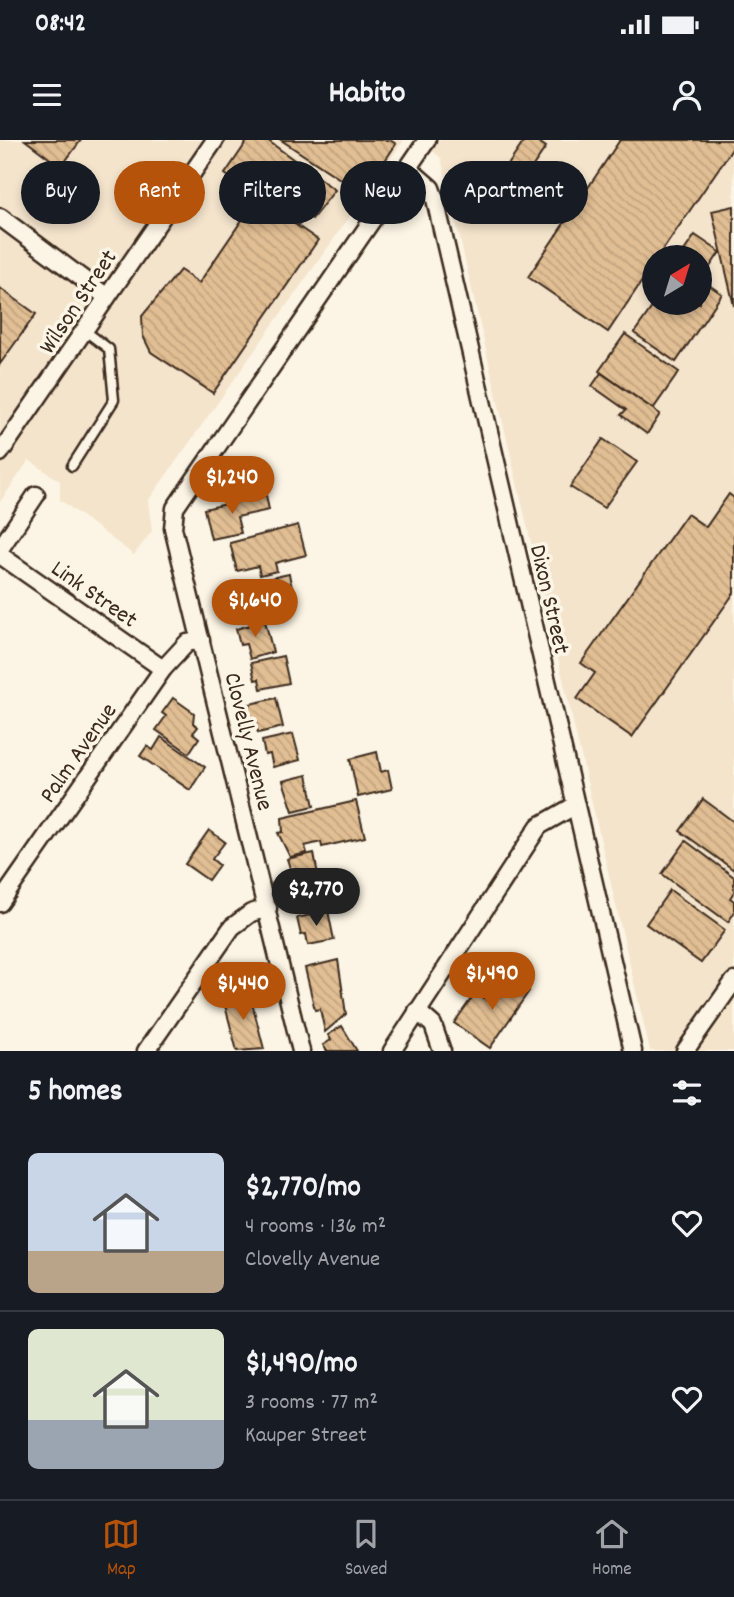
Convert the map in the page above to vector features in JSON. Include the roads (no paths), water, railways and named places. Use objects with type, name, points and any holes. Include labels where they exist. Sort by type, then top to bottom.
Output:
[{"type":"street","name":"Wilson Street","points":[[0,453],[215,140]]},
{"type":"street","name":"Clovelly Avenue","points":[[413,161],[427,140]]},
{"type":"street","name":"Dixon Street","points":[[426,184],[431,188],[435,199],[633,1051]]},
{"type":"street","points":[[0,217],[107,297]]},
{"type":"street","name":"Clovelly Avenue","points":[[301,1051],[173,528],[175,508],[370,224]]},
{"type":"street","points":[[0,549],[36,495]]},
{"type":"street","name":"Link Street","points":[[0,555],[163,669]]},
{"type":"street","name":"Palm Avenue","points":[[0,903],[163,669],[187,643],[201,640]]},
{"type":"street","points":[[392,1051],[539,826],[576,805]]},
{"type":"street","points":[[146,1051],[232,927],[251,913],[268,908]]},
{"type":"street","points":[[685,1051],[734,981]]},
{"type":"street","points":[[417,1010],[438,1032],[442,1051]]},
{"type":"lane","points":[[72,466],[114,400],[109,349],[84,330]]}]
